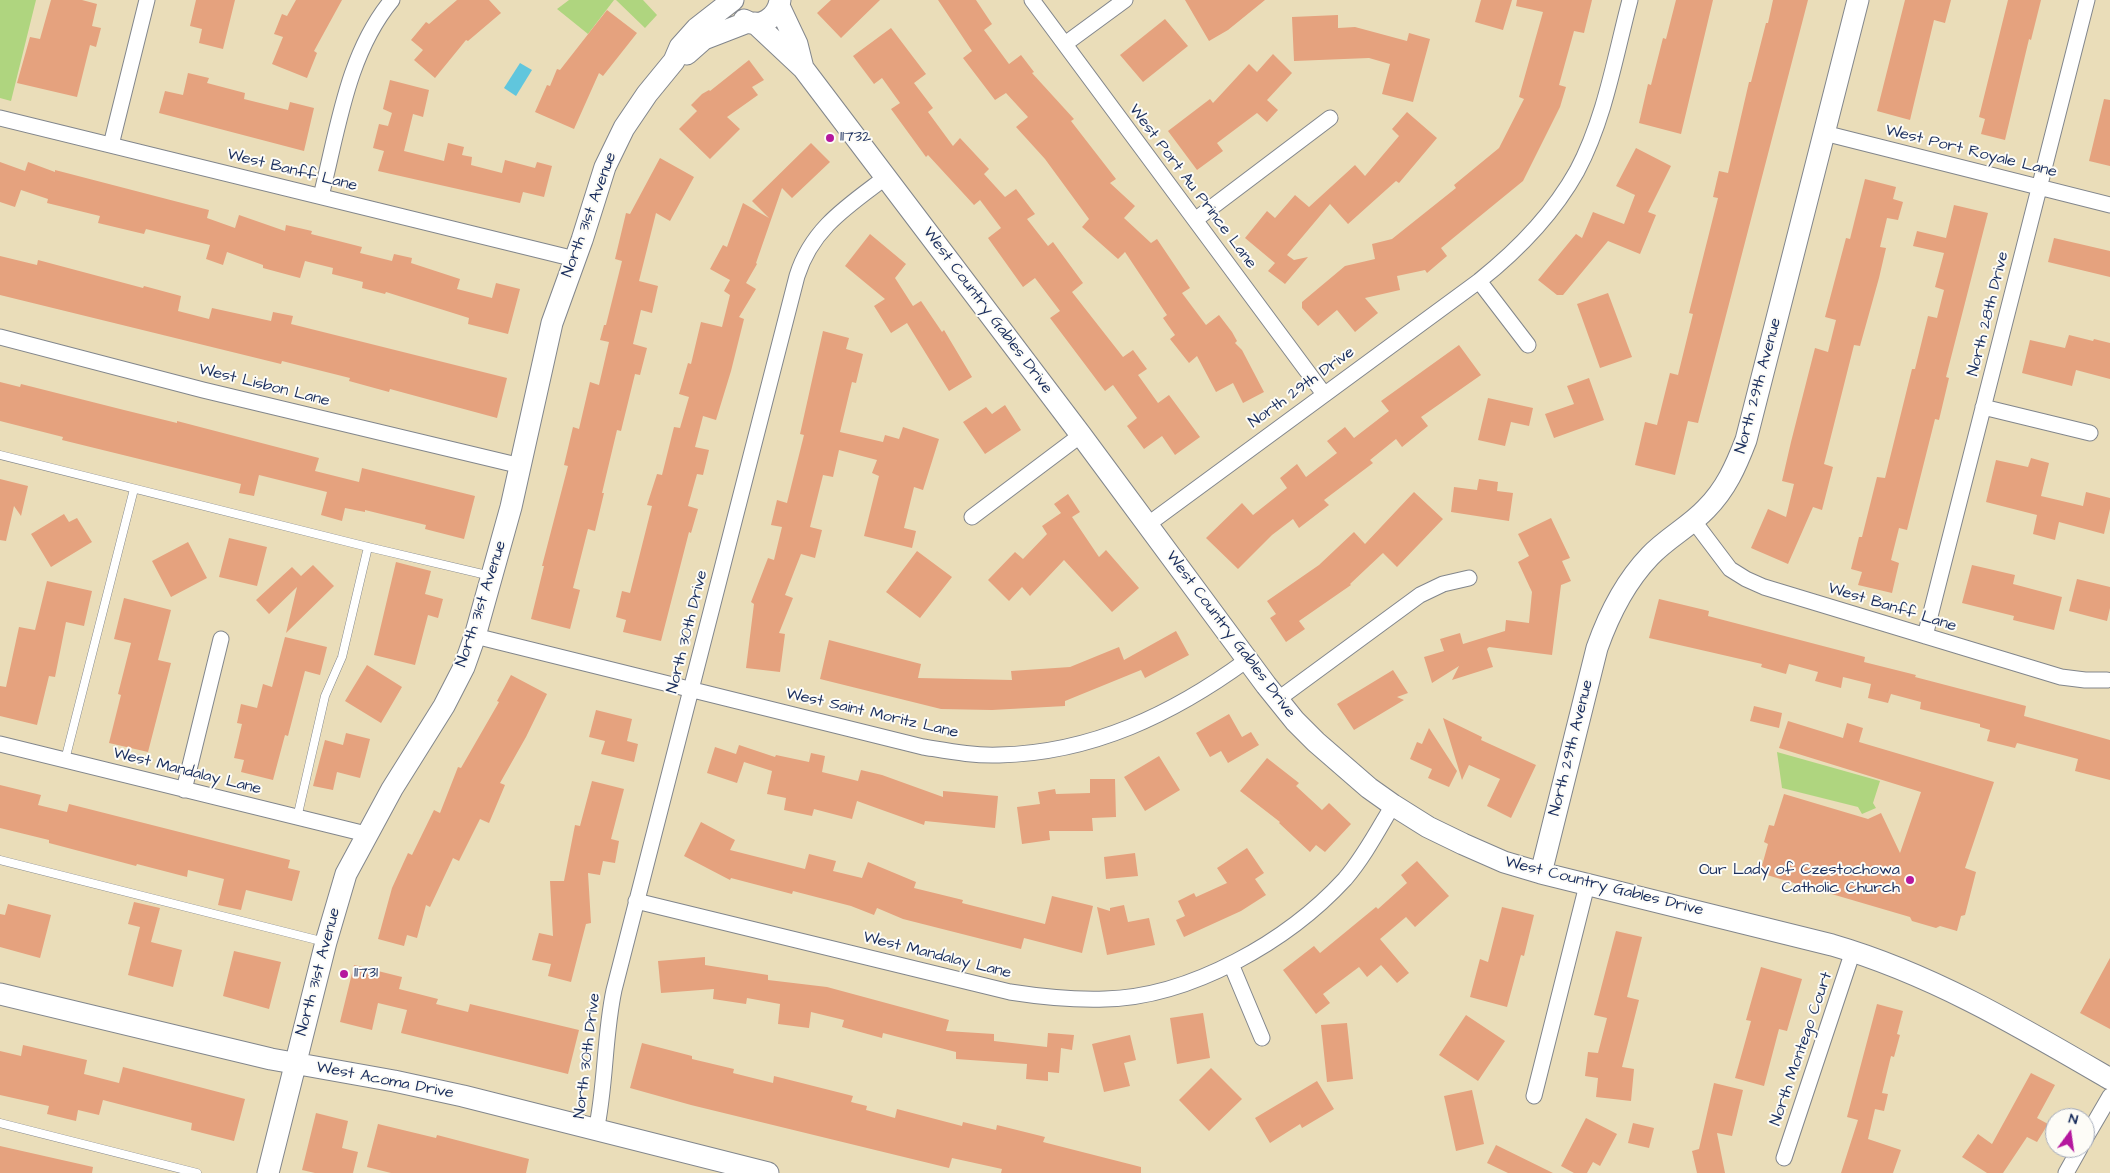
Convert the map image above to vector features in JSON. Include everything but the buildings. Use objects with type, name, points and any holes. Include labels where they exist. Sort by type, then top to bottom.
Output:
[{"type":"street","points":[[111,146],[147,0]]},
{"type":"street","points":[[322,196],[359,54],[383,10],[392,0]]},
{"type":"street","points":[[674,61],[680,47],[696,28],[733,0]]},
{"type":"street","name":"West Country Gables Drive","points":[[733,0],[736,12],[751,22],[803,68],[1081,435],[1277,700],[1316,742],[1369,788],[1428,827],[1504,862],[1587,885],[1744,922],[1853,951],[1938,984],[2110,1079]]},
{"type":"street","name":"West Port Au Prince Lane","points":[[1032,0],[1324,394]]},
{"type":"street","points":[[1064,44],[1125,0]]},
{"type":"street","name":"North 29th Drive","points":[[1147,526],[1479,281],[1516,250],[1539,226],[1558,202],[1577,170],[1600,113],[1630,0]]},
{"type":"street","name":"North 29th Avenue","points":[[1541,873],[1597,648],[1606,624],[1618,600],[1651,554],[1706,510],[1725,486],[1734,471],[1746,440],[1858,0]]},
{"type":"street","name":"North 28th Drive","points":[[1925,636],[2087,0]]},
{"type":"street","points":[[674,61],[704,39],[751,22],[770,19],[776,13],[780,3]]},
{"type":"street","name":"West Country Gables Drive","points":[[780,3],[798,44],[803,68]]},
{"type":"street","name":"North 31st Avenue","points":[[268,1173],[326,942],[346,874],[366,834],[444,706],[464,667],[493,576],[521,466],[552,323],[605,167],[624,128],[647,94],[674,61]]},
{"type":"street","name":"West Banff Lane","points":[[0,118],[575,259]]},
{"type":"street","points":[[1195,220],[1330,118]]},
{"type":"street","name":"West Port Royale Lane","points":[[1824,133],[2110,205]]},
{"type":"street","name":"North 30th Drive","points":[[596,1131],[601,1106],[608,1017],[785,318],[802,259],[821,230],[832,219],[886,177]]},
{"type":"street","points":[[1479,281],[1528,345]]},
{"type":"street","name":"West Lisbon Lane","points":[[0,337],[212,392],[521,466]]},
{"type":"street","points":[[1983,407],[2090,433]]},
{"type":"street","points":[[972,517],[1081,435]]},
{"type":"street","name":"West Banff Lane","points":[[1693,520],[1730,568],[1746,580],[1764,588],[2061,677],[2107,680]]},
{"type":"street","points":[[1277,700],[1420,595],[1443,584],[1469,578]]},
{"type":"street","name":"West Saint Moritz Lane","points":[[475,636],[923,747],[957,753],[997,755],[1063,748],[1112,734],[1163,714],[1217,682],[1247,660]]},
{"type":"street","points":[[184,790],[221,639]]},
{"type":"street","name":"West Mandalay Lane","points":[[0,744],[366,834]]},
{"type":"street","name":"West Mandalay Lane","points":[[636,901],[1010,992],[1053,998],[1107,999],[1138,995],[1186,982],[1231,964],[1283,933],[1331,892],[1360,859],[1392,805]]},
{"type":"street","points":[[1534,1096],[1587,885]]},
{"type":"street","name":"North Montego Court","points":[[1784,1158],[1853,951]]},
{"type":"street","points":[[1231,964],[1262,1038]]},
{"type":"street","name":"West Acoma Drive","points":[[0,994],[295,1064],[394,1081],[463,1096],[768,1173]]},
{"type":"street","points":[[2095,1122],[2110,1096]]},
{"type":"street","points":[[2066,1173],[2074,1158]]},
{"type":"lane","points":[[0,454],[368,547],[493,576]]},
{"type":"lane","points":[[65,760],[134,489]]},
{"type":"lane","points":[[297,818],[325,696],[342,657],[368,547]]},
{"type":"lane","points":[[0,860],[326,942]]},
{"type":"lane","points":[[0,1123],[197,1173]]},
{"type":"green space","points":[[0,0],[36,0],[11,101],[0,98]]},
{"type":"green space","points":[[569,0],[614,0],[588,34],[557,9]]},
{"type":"green space","points":[[616,0],[643,0],[657,15],[645,28]]},
{"type":"green space","points":[[1777,752],[1880,781],[1873,803],[1876,808],[1862,814],[1858,807],[1782,788]]},
{"type":"water","points":[[520,63],[532,70],[516,96],[504,88]]},
{"type":"place","name":"11732","points":[[830,138]]},
{"type":"place","name":"Our Lady of Czestochowa Catholic Church","points":[[1910,880]]},
{"type":"place","name":"11731","points":[[344,974]]}]
